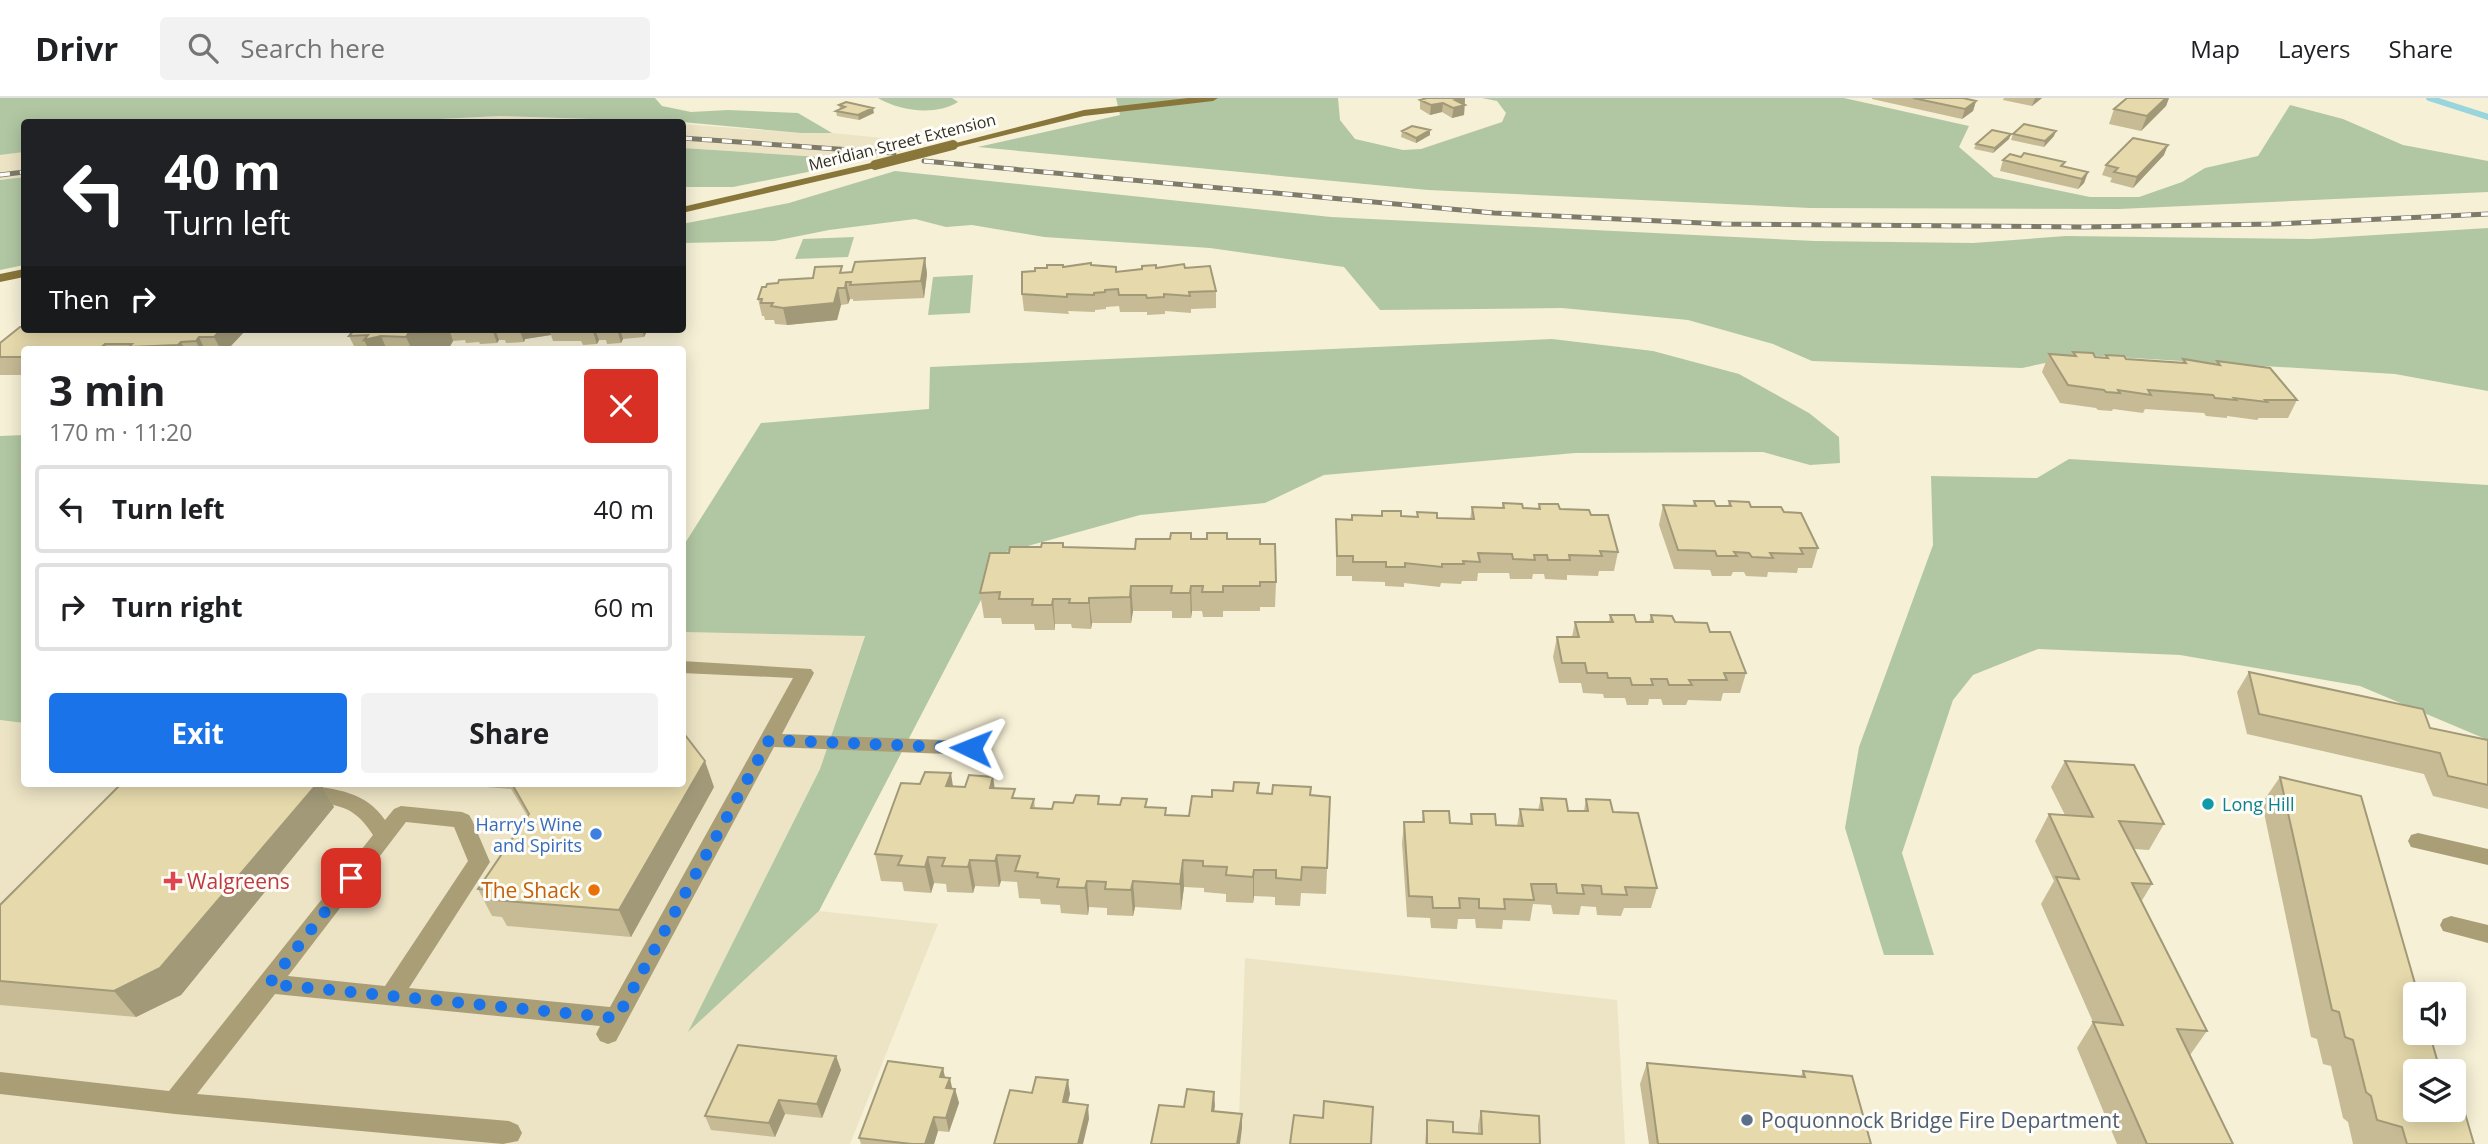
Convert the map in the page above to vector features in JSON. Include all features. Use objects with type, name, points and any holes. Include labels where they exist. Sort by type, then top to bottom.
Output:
[{"type":"street","name":"Meridian Street Extension","points":[[686,209],[755,195],[1084,113],[1213,98]]},
{"type":"street","points":[[0,278],[21,274]]},
{"type":"lane","points":[[269,984],[391,996],[612,1026],[805,673],[686,667]]},
{"type":"lane","points":[[769,740],[971,748]]},
{"type":"lane","points":[[292,788],[349,798],[370,812],[384,835]]},
{"type":"lane","points":[[175,1103],[401,814],[462,820],[479,862],[391,996]]},
{"type":"lane","points":[[2418,841],[2488,857]]},
{"type":"lane","points":[[2451,925],[2488,934]]},
{"type":"lane","points":[[0,1083],[175,1103],[509,1133]]},
{"type":"shaded area","points":[[500,116],[586,119],[440,119]]},
{"type":"shaded area","points":[[686,124],[832,133],[934,143],[867,160],[686,148]]},
{"type":"shaded area","points":[[21,152],[21,177],[0,180],[0,155]]},
{"type":"shaded area","points":[[686,632],[865,635],[820,769],[690,1030],[819,911],[938,924],[850,1144],[0,1144],[0,720],[21,723],[21,787],[686,787]]},
{"type":"shaded area","points":[[1245,958],[1617,1000],[1625,1144],[1238,1144]]},
{"type":"green space","points":[[0,98],[655,98],[662,106],[691,112],[728,110],[798,113],[832,133],[801,133],[686,122],[686,119],[500,116],[440,119],[21,119],[21,152],[0,155]]},
{"type":"green space","points":[[878,98],[952,98],[958,102],[939,109],[918,110],[896,106]]},
{"type":"green space","points":[[1116,98],[1338,98],[1340,120],[1355,139],[1403,150],[1421,149],[1502,122],[1506,113],[1497,101],[1482,98],[1844,98],[1969,126],[1959,147],[1994,177],[2090,197],[2139,197],[2182,182],[2205,168],[2258,156],[2290,105],[2343,119],[2403,145],[2488,161],[2488,192],[2119,209],[1810,208],[1428,190],[978,147],[1120,115]]},
{"type":"green space","points":[[686,148],[867,160],[733,187],[686,187]]},
{"type":"green space","points":[[895,171],[1331,217],[1815,241],[1973,243],[2066,236],[2311,239],[2488,228],[2488,391],[2395,374],[2083,355],[2022,368],[1812,361],[1773,344],[1688,320],[1562,308],[1380,310],[1344,267],[1210,248],[1044,237],[972,225],[946,227],[915,219],[829,230],[774,241],[686,243],[686,223],[789,203]]},
{"type":"green space","points":[[21,177],[21,266],[0,270],[0,180]]},
{"type":"green space","points":[[854,237],[848,257],[795,259],[803,239]]},
{"type":"green space","points":[[973,275],[970,313],[928,315],[933,277]]},
{"type":"green space","points":[[1552,339],[1653,351],[1739,374],[1809,413],[1839,437],[1840,463],[1810,465],[1763,452],[1575,453],[1324,475],[1265,503],[1140,515],[1006,552],[819,911],[688,1032],[820,769],[865,636],[686,632],[686,542],[761,423],[929,409],[930,367]]},
{"type":"green space","points":[[21,435],[21,723],[0,720],[0,436]]},
{"type":"green space","points":[[2069,459],[2488,485],[2488,740],[2360,686],[2180,655],[2038,649],[1973,675],[1953,700],[1902,853],[1934,955],[1884,955],[1845,828],[1859,747],[1933,545],[1931,476],[2037,478]]},
{"type":"building","points":[[1464,98],[1455,100],[1465,105],[1453,108],[1443,103],[1431,105],[1420,100]]},
{"type":"building","points":[[1913,98],[1963,98],[1976,101],[1965,109]]},
{"type":"building","points":[[2127,98],[2166,98],[2147,116],[2114,109]]},
{"type":"building","points":[[846,102],[873,108],[858,115],[836,111],[845,107],[839,105]]},
{"type":"building","points":[[2024,124],[2056,131],[2045,141],[2013,134]]},
{"type":"building","points":[[1412,126],[1430,130],[1416,138],[1402,131]]},
{"type":"building","points":[[1992,130],[2011,134],[1995,148],[1976,144]]},
{"type":"building","points":[[2133,138],[2168,145],[2137,177],[2114,172],[2118,168],[2106,165]]},
{"type":"building","points":[[2024,153],[2065,162],[2061,166],[2088,172],[2082,179],[2003,160],[2010,154],[2021,157]]},
{"type":"building","points":[[925,258],[921,281],[850,285],[851,282],[846,282],[845,288],[838,288],[834,303],[783,308],[771,306],[773,303],[761,303],[762,299],[758,299],[762,287],[767,284],[778,283],[779,280],[813,278],[815,267],[842,266],[840,273],[852,272],[855,262]]},
{"type":"building","points":[[1091,263],[1116,267],[1116,272],[1156,265],[1156,268],[1184,264],[1185,268],[1210,266],[1216,291],[1189,292],[1190,296],[1164,294],[1164,297],[1147,298],[1146,295],[1119,295],[1118,289],[1105,290],[1094,295],[1067,294],[1067,297],[1022,294],[1022,272],[1047,268],[1047,265],[1063,267]]},
{"type":"building","points":[[20,327],[21,333],[218,333],[214,337],[199,337],[196,341],[181,342],[178,345],[21,346],[21,357],[0,357],[0,343]]},
{"type":"building","points":[[352,333],[416,333],[406,337],[381,336],[364,340],[368,335],[349,336]]},
{"type":"building","points":[[2073,352],[2093,353],[2095,357],[2124,356],[2126,359],[2186,363],[2183,359],[2220,365],[2217,361],[2270,368],[2297,400],[2265,400],[2267,402],[2234,398],[2236,400],[2215,398],[2213,395],[2148,390],[2151,395],[2118,390],[2120,393],[2068,385],[2049,354],[2076,356]]},
{"type":"building","points":[[1694,501],[1714,501],[1716,506],[1731,506],[1729,501],[1749,502],[1751,507],[1781,507],[1784,512],[1801,513],[1818,548],[1800,548],[1803,554],[1770,553],[1773,558],[1752,557],[1749,553],[1734,552],[1737,556],[1717,556],[1715,551],[1678,550],[1663,505],[1696,506]]},
{"type":"building","points":[[1503,503],[1540,509],[1539,504],[1558,504],[1560,509],[1589,510],[1591,515],[1608,515],[1618,552],[1600,551],[1602,556],[1569,555],[1570,560],[1548,560],[1547,555],[1534,555],[1535,560],[1513,559],[1512,554],[1478,553],[1480,562],[1463,561],[1464,564],[1442,564],[1442,567],[1405,563],[1405,567],[1386,567],[1386,562],[1353,562],[1353,556],[1337,556],[1336,519],[1352,520],[1352,515],[1382,516],[1382,511],[1401,511],[1401,516],[1418,517],[1417,512],[1437,513],[1437,518],[1474,519],[1472,507],[1504,508]]},
{"type":"building","points":[[1171,533],[1191,533],[1191,539],[1207,539],[1207,533],[1227,533],[1227,539],[1260,539],[1260,544],[1275,544],[1276,582],[1260,582],[1260,586],[1223,586],[1223,592],[1202,592],[1203,586],[1191,586],[1190,593],[1171,593],[1172,586],[1131,586],[1130,597],[1089,598],[1089,603],[1069,603],[1070,599],[1053,599],[1052,605],[1032,605],[1033,599],[999,599],[1000,592],[980,593],[990,553],[1009,553],[1010,547],[1041,547],[1042,543],[1063,543],[1063,547],[1135,549],[1136,539],[1170,539]]},
{"type":"building","points":[[1610,615],[1634,615],[1636,622],[1653,622],[1651,615],[1672,616],[1675,622],[1707,623],[1710,632],[1730,632],[1746,673],[1724,673],[1727,680],[1689,680],[1692,685],[1669,685],[1667,679],[1651,679],[1653,685],[1632,685],[1630,678],[1608,678],[1607,673],[1587,673],[1585,663],[1562,663],[1557,637],[1579,637],[1575,622],[1613,622]]},
{"type":"building","points":[[2249,672],[2423,709],[2430,728],[2488,740],[2488,785],[2448,776],[2440,753],[2259,714]]},
{"type":"building","points":[[686,736],[705,761],[619,910],[493,900],[499,891],[478,889],[529,814],[514,787],[686,787]]},
{"type":"building","points":[[2065,761],[2134,765],[2164,824],[2119,821],[2152,884],[2132,883],[2207,1031],[2177,1029],[2233,1144],[2147,1144],[2093,1022],[2123,1025],[2056,877],[2079,879],[2049,814],[2093,817]]},
{"type":"building","points":[[925,772],[951,773],[946,786],[965,787],[969,775],[993,777],[990,788],[1015,789],[1012,798],[1034,799],[1031,808],[1052,809],[1054,802],[1073,803],[1076,795],[1099,796],[1098,804],[1120,805],[1122,798],[1147,799],[1145,807],[1166,808],[1165,815],[1189,816],[1192,796],[1212,797],[1212,790],[1233,791],[1234,782],[1259,783],[1257,793],[1272,794],[1273,785],[1311,787],[1310,795],[1330,797],[1327,868],[1302,867],[1301,880],[1276,878],[1276,870],[1254,870],[1253,877],[1226,875],[1227,867],[1203,866],[1203,861],[1183,860],[1180,884],[1133,881],[1131,890],[1105,889],[1106,882],[1087,881],[1085,888],[1057,887],[1059,879],[1037,877],[1038,873],[1015,871],[1020,856],[997,855],[995,861],[970,860],[968,867],[942,866],[945,858],[928,857],[925,867],[898,865],[902,856],[875,854],[901,783],[920,784]]},
{"type":"building","points":[[2280,777],[2361,796],[2415,982],[2403,982],[2403,1045],[2433,1045],[2437,1059],[2403,1059],[2403,1122],[2466,1122],[2466,1117],[2474,1144],[2407,1144],[2402,1127],[2377,1120],[2371,1096],[2366,1092],[2353,1040],[2345,1037],[2339,1012],[2332,1010]]},
{"type":"building","name":"Walgreens","points":[[118,787],[314,787],[160,968],[114,991],[0,981],[0,905]]},
{"type":"building","points":[[1541,798],[1566,799],[1568,811],[1588,811],[1586,799],[1610,800],[1613,812],[1638,813],[1657,888],[1625,887],[1627,895],[1602,894],[1601,886],[1582,885],[1584,894],[1557,893],[1556,884],[1531,884],[1534,900],[1504,899],[1505,909],[1479,908],[1479,899],[1459,898],[1460,908],[1433,908],[1432,897],[1409,896],[1404,822],[1424,822],[1423,811],[1449,811],[1450,823],[1472,824],[1471,814],[1495,814],[1496,825],[1523,826],[1520,809],[1543,810]]},
{"type":"building","points":[[738,1045],[836,1056],[817,1104],[779,1100],[769,1123],[705,1116]]},
{"type":"building","points":[[888,1061],[943,1068],[940,1077],[950,1078],[946,1088],[955,1089],[946,1118],[934,1117],[925,1144],[859,1138]]},
{"type":"building","name":"Poquonnock Bridge Fire Department","points":[[1647,1063],[1805,1077],[1803,1071],[1852,1076],[1871,1144],[1658,1144]]},
{"type":"building","points":[[1036,1077],[1068,1080],[1063,1102],[1088,1105],[1078,1144],[994,1144],[1010,1090],[1032,1093]]},
{"type":"building","points":[[1187,1089],[1214,1092],[1212,1111],[1242,1114],[1237,1144],[1151,1144],[1159,1105],[1184,1107]]},
{"type":"building","points":[[1324,1101],[1373,1107],[1371,1144],[1290,1144],[1294,1115],[1323,1118]]},
{"type":"building","points":[[1481,1111],[1539,1116],[1540,1144],[1427,1144],[1427,1120],[1453,1122],[1453,1132],[1482,1134]]},
{"type":"waterway","points":[[2429,98],[2488,117]]},
{"type":"railway","points":[[686,138],[894,153]]},
{"type":"railway","points":[[924,161],[1494,213],[1723,224],[2082,227],[2275,224],[2488,214]]},
{"type":"railway","points":[[0,175],[21,172]]},
{"type":"place","name":"Long Hill","points":[[2208,804]]},
{"type":"place","name":"Harry's Wine and Spirits","points":[[596,834]]},
{"type":"place","name":"Walgreens","points":[[173,881]]},
{"type":"place","name":"The Shack","points":[[594,890]]},
{"type":"place","name":"Poquonnock Bridge Fire Department","points":[[1747,1120]]},
{"type":"route","points":[[351,878],[269,984],[617,1018],[769,740],[971,748]]}]
